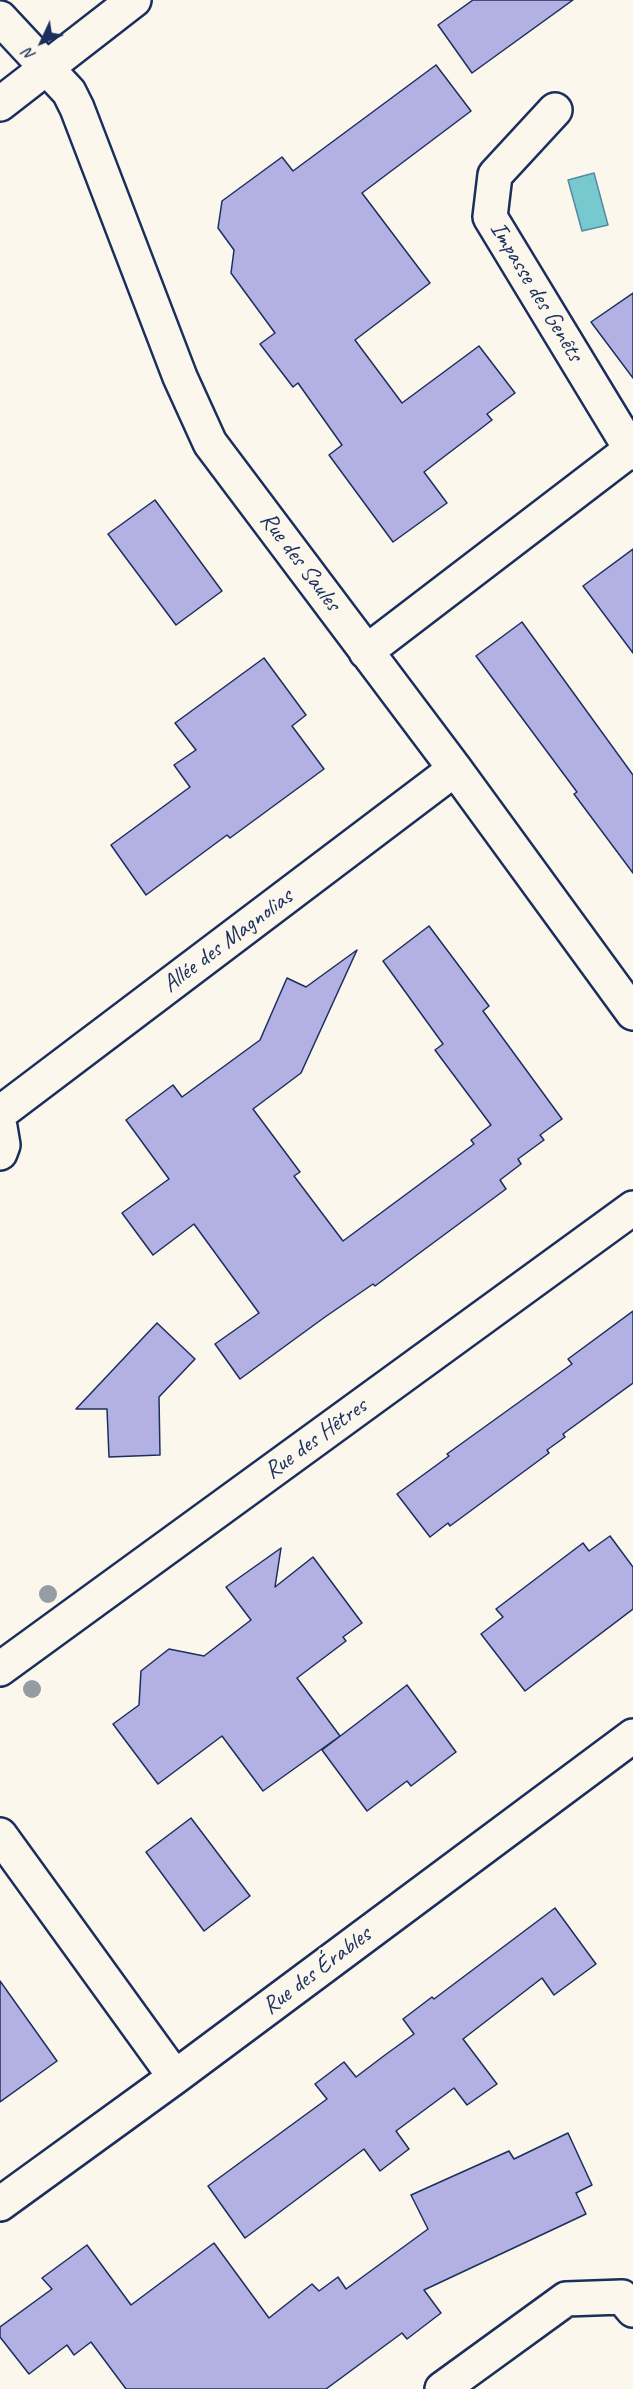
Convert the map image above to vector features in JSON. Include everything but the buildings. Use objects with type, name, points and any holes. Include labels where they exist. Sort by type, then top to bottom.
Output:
[{"type":"street","points":[[0,104],[134,0]]},
{"type":"street","name":"Rue des Saules","points":[[0,18],[48,67],[69,92],[77,108],[180,377],[210,443],[455,769],[633,1013]]},
{"type":"street","name":"Impasse des Genêts","points":[[366,652],[632,451],[490,217],[495,175],[555,110]]},
{"type":"street","name":"Allée des Magnolias","points":[[0,1113],[455,769]]},
{"type":"street","points":[[0,1127],[3,1144],[0,1154]]},
{"type":"street","name":"Rue des Hêtres","points":[[0,1669],[633,1208]]},
{"type":"street","name":"Rue des Érables","points":[[0,2204],[175,2077],[633,1736]]},
{"type":"street","points":[[0,1835],[175,2077]]},
{"type":"street","points":[[441,2389],[566,2299],[622,2297],[633,2310]]},
{"type":"water","points":[[594,173],[608,225],[582,231],[568,180]]}]
